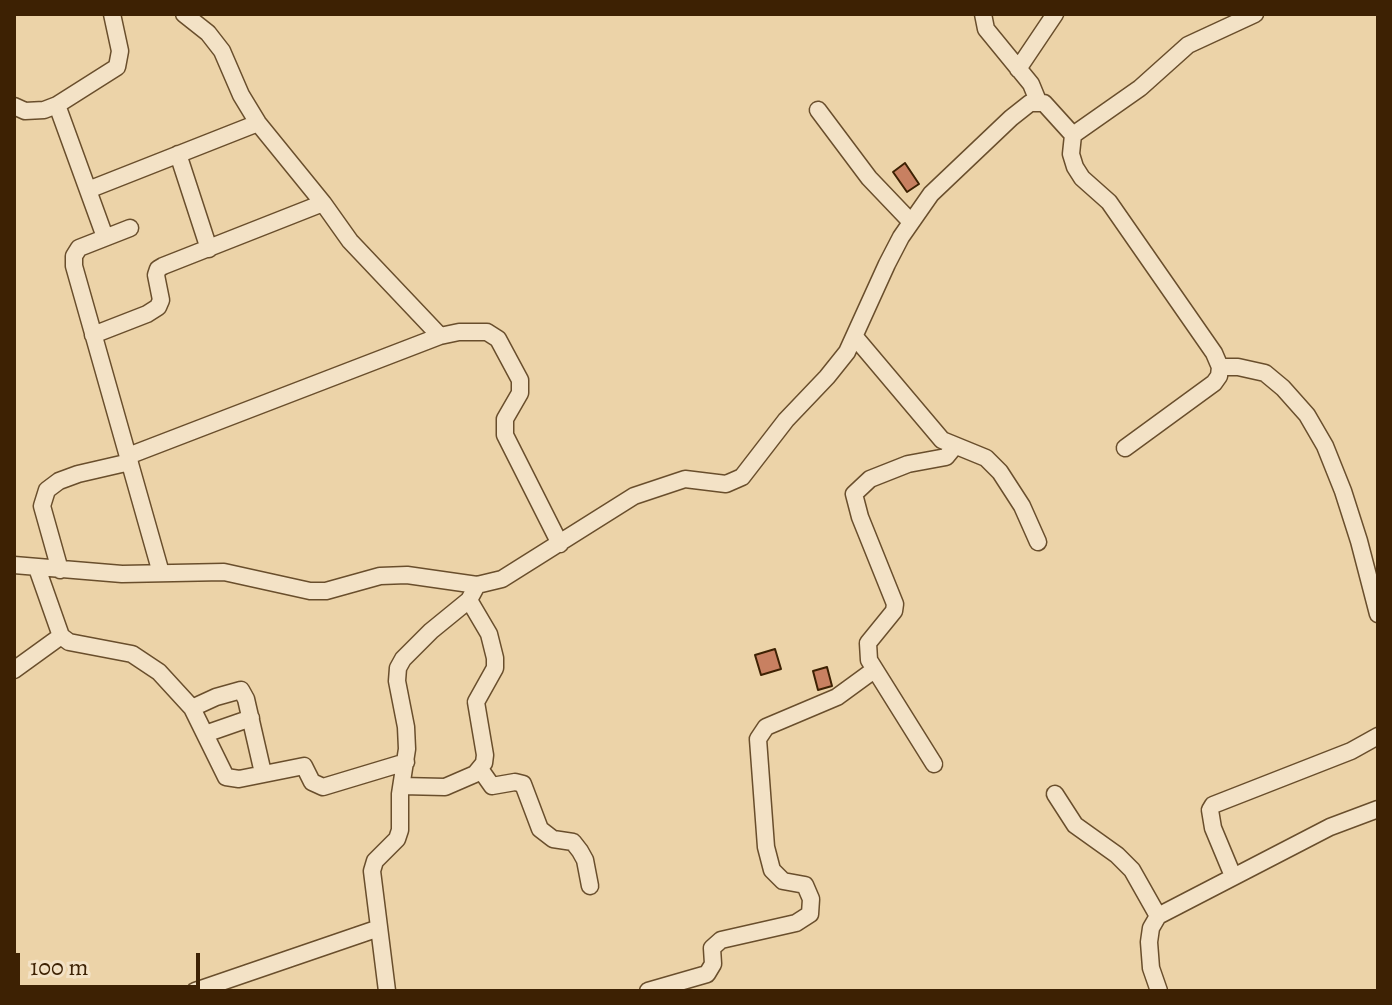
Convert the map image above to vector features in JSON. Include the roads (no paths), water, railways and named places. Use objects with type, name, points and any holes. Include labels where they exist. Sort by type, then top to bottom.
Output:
[{"type":"street","points":[[14,106],[25,111],[44,110],[117,67],[120,51],[112,14]]},
{"type":"street","points":[[184,14],[208,33],[222,51],[241,95],[258,123],[350,241],[440,336]]},
{"type":"street","points":[[983,14],[986,29],[1031,84],[1038,101],[1055,113],[1073,135],[1071,154],[1082,178],[1109,202],[1214,353],[1220,367],[1214,383],[1125,448]]},
{"type":"street","points":[[1018,69],[1055,14]]},
{"type":"street","points":[[1073,135],[1140,88],[1188,45],[1255,14]]},
{"type":"street","points":[[14,565],[60,570],[233,573],[310,591],[326,591],[394,575],[435,577],[477,585],[502,579],[634,496],[685,479],[726,484],[742,477],[786,420],[827,377],[855,337],[874,290],[911,222],[931,194],[1011,118],[1030,103],[1038,101]]},
{"type":"street","points":[[57,105],[105,237]]},
{"type":"street","points":[[818,110],[869,178],[911,222]]},
{"type":"street","points":[[88,190],[258,123]]},
{"type":"street","points":[[178,154],[209,249]]},
{"type":"street","points":[[93,335],[158,307],[161,300],[156,275],[158,269],[323,203]]},
{"type":"street","points":[[130,228],[79,248],[74,256],[74,266],[161,573]]},
{"type":"street","points":[[60,570],[42,506],[47,490],[59,481],[129,459],[440,336],[459,332],[487,332],[498,339],[520,380],[520,393],[505,419],[505,435],[560,544]]},
{"type":"street","points":[[855,337],[942,440],[986,458],[1000,472],[1022,506],[1038,542]]},
{"type":"street","points":[[1220,367],[1265,373],[1307,415],[1325,446],[1343,491],[1378,614]]},
{"type":"street","points":[[934,764],[869,660],[868,643],[890,618],[895,604],[877,565],[854,494],[870,479],[908,464],[946,457],[955,446]]},
{"type":"street","points":[[37,568],[61,636],[69,642],[132,654],[159,672],[192,708],[226,777],[239,779],[304,766],[312,782],[323,787],[406,762]]},
{"type":"street","points":[[387,991],[372,871],[375,861],[397,839],[400,830],[406,727],[397,681],[398,668],[431,631],[469,600],[477,585]]},
{"type":"street","points":[[402,786],[445,787],[463,781],[480,769],[485,755],[476,702],[495,668],[495,658],[489,634],[469,600]]},
{"type":"street","points":[[14,670],[61,636]]},
{"type":"street","points":[[648,991],[707,974],[713,964],[712,948],[721,940],[796,923],[810,914],[811,899],[805,885],[783,881],[772,870],[766,847],[758,739],[766,727],[837,697],[874,670]]},
{"type":"street","points":[[192,708],[236,690],[244,693],[263,773]]},
{"type":"street","points":[[205,734],[251,718]]},
{"type":"street","points":[[1233,876],[1213,828],[1210,810],[1213,805],[1351,751],[1378,736]]},
{"type":"street","points":[[480,769],[492,786],[515,782],[523,784],[540,829],[553,839],[573,842],[580,851],[590,886]]},
{"type":"street","points":[[1055,794],[1075,825],[1117,855],[1132,870],[1158,916]]},
{"type":"street","points":[[1159,991],[1151,968],[1149,942],[1151,928],[1158,916],[1330,827],[1378,809]]},
{"type":"street","points":[[195,991],[379,928]]}]
